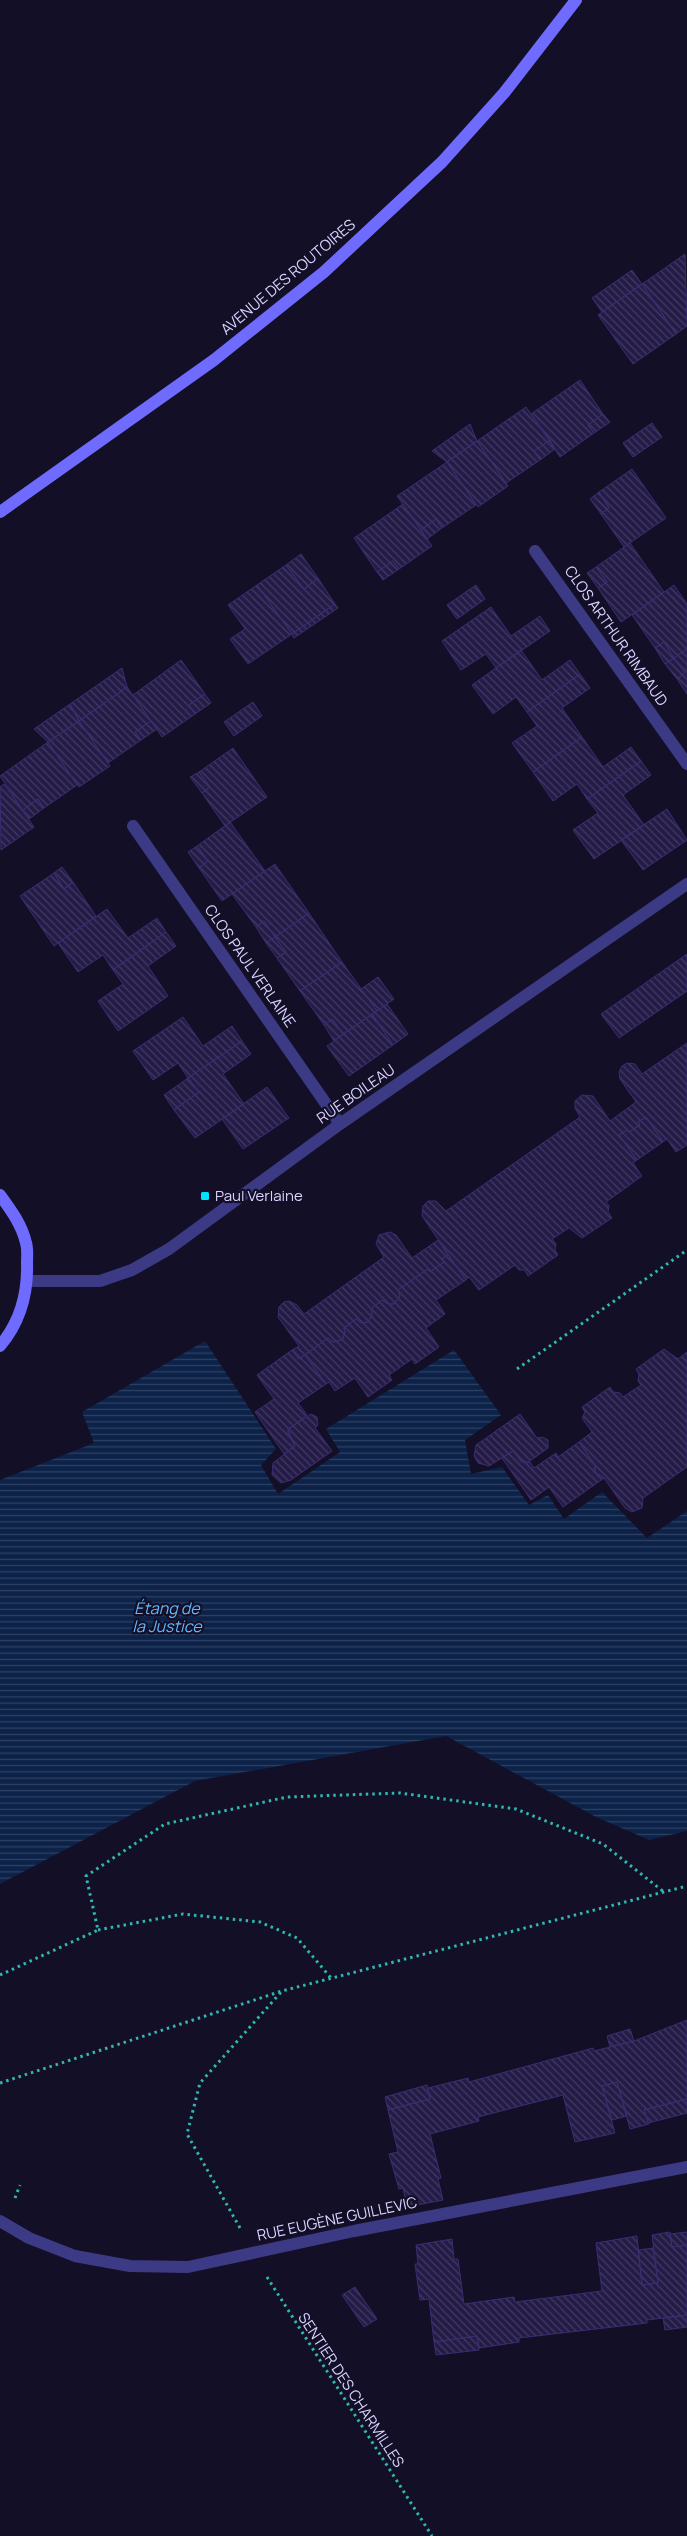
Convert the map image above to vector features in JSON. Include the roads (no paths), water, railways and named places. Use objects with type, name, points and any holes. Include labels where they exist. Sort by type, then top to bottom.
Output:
[{"type":"street","name":"AVENUE DES ROUTOIRES","points":[[0,512],[214,360],[324,272],[442,162],[504,93],[576,0]]},
{"type":"street","name":"CLOS ARTHUR RIMBAUD","points":[[535,551],[687,764]]},
{"type":"street","name":"CLOS PAUL VERLAINE","points":[[134,826],[340,1124]]},
{"type":"street","name":"RUE BOILEAU","points":[[28,1281],[100,1281],[132,1270],[169,1248],[340,1124],[687,884]]},
{"type":"street","points":[[0,1195],[18,1220],[27,1244],[28,1281],[23,1307],[12,1332],[0,1346]]},
{"type":"street","name":"RUE EUGÈNE GUILLEVIC","points":[[0,2221],[29,2238],[75,2256],[130,2266],[188,2267],[364,2229],[687,2167]]},
{"type":"water","name":"Étang de la Justice","points":[[205,1341],[276,1449],[261,1465],[278,1494],[340,1452],[326,1429],[454,1350],[501,1415],[465,1440],[471,1474],[502,1467],[529,1505],[548,1495],[564,1519],[602,1492],[647,1538],[687,1511],[687,1831],[649,1840],[596,1817],[446,1736],[195,1781],[0,1884],[0,1480],[94,1443],[82,1412]]},
{"type":"place","name":"Paul Verlaine","points":[[205,1196]]}]
